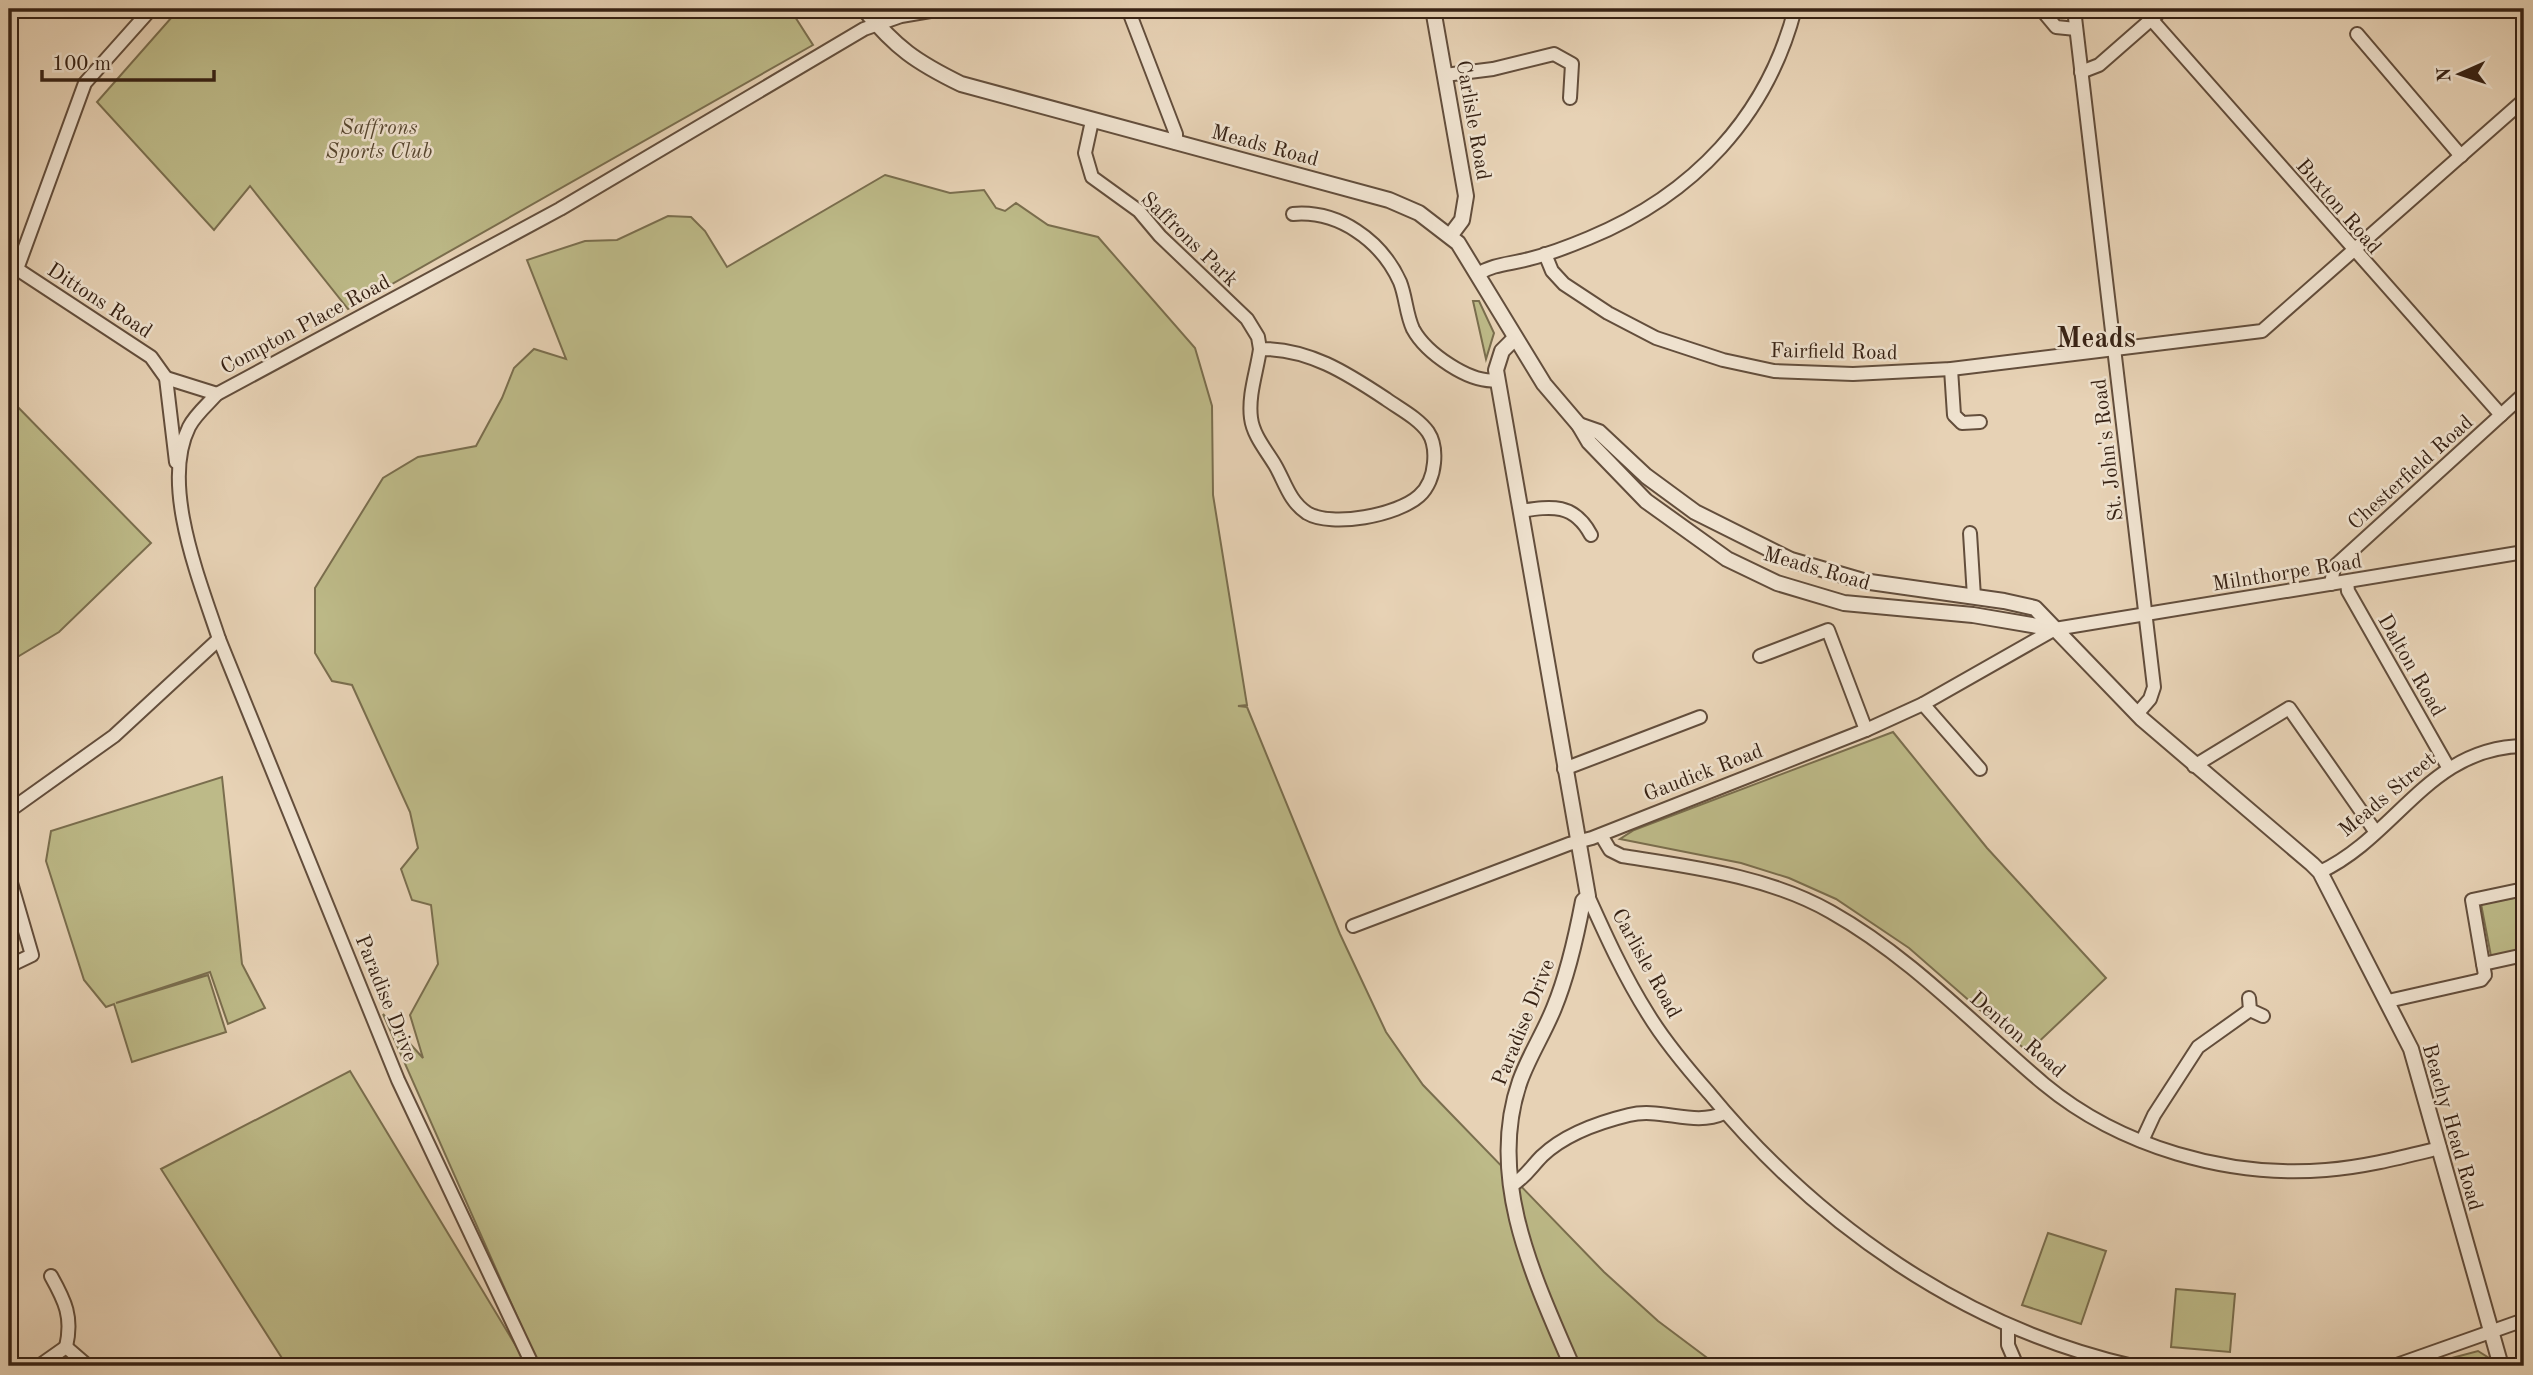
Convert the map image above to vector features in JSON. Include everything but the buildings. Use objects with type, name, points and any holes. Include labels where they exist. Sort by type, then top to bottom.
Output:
[{"type":"street","points":[[13,264],[85,83],[151,9]]},
{"type":"street","name":"Meads Road","points":[[864,9],[918,63],[961,84],[1389,200],[1419,213],[1450,236],[1478,274],[1544,384],[1579,425],[1588,442],[1646,501],[1747,570],[1844,603],[1973,615],[2055,629]]},
{"type":"street","name":"Compton Place Road","points":[[219,639],[196,571],[177,466],[189,425],[217,394],[560,209],[876,23],[942,9]]},
{"type":"street","points":[[1128,9],[1176,134],[1175,143]]},
{"type":"street","name":"Carlisle Road","points":[[1433,9],[1466,196],[1462,220],[1450,236]]},
{"type":"street","points":[[1478,274],[1497,265],[1545,254],[1628,220],[1705,164],[1727,142],[1757,104],[1781,58],[1795,9]]},
{"type":"street","points":[[2041,9],[2056,27],[2076,29]]},
{"type":"street","name":"St. John's Road","points":[[2074,9],[2154,687],[2151,699],[2137,714]]},
{"type":"street","points":[[2081,72],[2099,65],[2162,9]]},
{"type":"street","name":"Buxton Road","points":[[2151,19],[2354,253],[2501,415]]},
{"type":"street","points":[[2357,34],[2461,156]]},
{"type":"street","points":[[1445,75],[1501,68],[1554,54],[1572,64],[1570,98]]},
{"type":"street","name":"Fairfield Road","points":[[1545,254],[1552,271],[1564,284],[1608,313],[1656,338],[1703,355],[1774,371],[1853,374],[1951,369],[2262,331],[2354,253],[2524,100]]},
{"type":"street","name":"Saffrons Park","points":[[1092,121],[1085,153],[1092,177],[1139,211],[1160,236],[1247,319],[1258,337],[1260,349]]},
{"type":"street","points":[[1293,214],[1326,214],[1354,229],[1390,264],[1399,282],[1414,330],[1422,341],[1467,376],[1478,380],[1497,380]]},
{"type":"street","name":"Dittons Road","points":[[13,264],[151,357],[166,378]]},
{"type":"street","name":"Carlisle Road","points":[[1515,338],[1499,358],[1497,380],[1577,843],[1588,895],[1614,952],[1648,1015],[1724,1113],[1803,1193],[1877,1252],[2008,1326],[2104,1360],[2133,1366]]},
{"type":"street","points":[[1260,349],[1284,349],[1326,364],[1365,385],[1414,419],[1428,433],[1434,448],[1432,476],[1422,493],[1406,505],[1361,517],[1317,517],[1301,508],[1288,493],[1252,425],[1251,404],[1260,349]]},
{"type":"street","points":[[1951,369],[1955,415],[1962,423],[1980,422]]},
{"type":"street","points":[[177,466],[166,378],[217,394]]},
{"type":"street","name":"Chesterfield Road","points":[[2331,584],[2334,567],[2524,394]]},
{"type":"street","name":"Meads Road","points":[[1579,425],[1600,432],[1646,476],[1695,512],[1772,552],[1841,576],[2035,608],[2137,714],[2194,766],[2301,853],[2320,872]]},
{"type":"street","points":[[1520,511],[1547,506],[1568,509],[1577,515],[1591,535]]},
{"type":"street","points":[[1970,533],[1974,597]]},
{"type":"street","name":"Milnthorpe Road","points":[[2055,629],[2524,552]]},
{"type":"street","name":"Dalton Road","points":[[2347,582],[2348,591],[2448,767]]},
{"type":"street","name":"Gaudick Road","points":[[1353,926],[1601,835],[1866,730],[1923,704],[2055,629]]},
{"type":"street","points":[[1760,656],[1828,630],[1866,730]]},
{"type":"street","points":[[9,811],[114,736],[219,639]]},
{"type":"street","name":"Paradise Drive","points":[[219,639],[398,1080],[533,1366]]},
{"type":"street","points":[[1923,704],[1980,769]]},
{"type":"street","points":[[2194,766],[2289,708],[2375,831]]},
{"type":"street","points":[[1564,769],[1700,717]]},
{"type":"street","name":"Meads Street","points":[[2320,872],[2375,831],[2448,767],[2481,752],[2524,746]]},
{"type":"street","name":"Denton Road","points":[[1601,835],[1611,850],[1622,856],[1729,875],[1796,895],[1829,911],[1908,964],[2047,1086],[2081,1109],[2142,1141],[2196,1160],[2295,1171],[2324,1171],[2384,1162],[2440,1148]]},
{"type":"street","name":"Beachy Head Road","points":[[2320,872],[2388,1001],[2420,1075],[2501,1366]]},
{"type":"street","points":[[9,877],[32,955],[9,966]]},
{"type":"street","points":[[2388,1001],[2482,980],[2485,975],[2472,900],[2524,889]]},
{"type":"street","name":"Paradise Drive","points":[[1572,1366],[1528,1257],[1511,1186],[1514,1102],[1520,1080],[1564,981],[1583,901],[1588,895]]},
{"type":"street","points":[[2483,964],[2524,955]]},
{"type":"street","points":[[2142,1141],[2154,1115],[2198,1047],[2249,1004],[2263,1016]]},
{"type":"street","points":[[1511,1186],[1524,1178],[1552,1148],[1609,1121],[1652,1112],[1698,1119],[1709,1119],[1724,1113]]},
{"type":"street","points":[[39,1366],[66,1346],[71,1328],[69,1308],[51,1276]]},
{"type":"street","points":[[2394,1366],[2524,1320]]},
{"type":"street","points":[[2008,1326],[2008,1345],[2017,1366]]},
{"type":"street","points":[[66,1346],[88,1366]]},
{"type":"green space","name":"Saffrons Sports Club","points":[[179,9],[790,9],[813,45],[348,309],[250,186],[214,230],[97,102]]},
{"type":"green space","points":[[885,175],[950,193],[984,190],[996,208],[1005,211],[1016,203],[1048,225],[1098,237],[1195,348],[1212,406],[1213,495],[1247,705],[1238,706],[1247,707],[1340,934],[1386,1032],[1423,1085],[1604,1272],[1658,1321],[1718,1366],[539,1366],[383,1014],[423,1058],[410,1015],[438,964],[431,905],[412,900],[401,869],[418,848],[410,812],[352,685],[332,681],[315,653],[315,588],[383,478],[418,457],[476,446],[502,398],[514,368],[534,349],[566,359],[527,260],[585,241],[617,240],[668,216],[691,217],[705,231],[727,267]]},
{"type":"green space","points":[[1473,301],[1479,301],[1494,333],[1486,359]]},
{"type":"green space","points":[[9,398],[151,543],[59,632],[9,662]]},
{"type":"green space","points":[[1893,732],[1987,848],[2106,978],[2028,1052],[1909,948],[1836,899],[1789,878],[1741,863],[1620,839],[1634,830]]},
{"type":"green space","points":[[222,777],[242,964],[265,1008],[228,1024],[210,972],[116,1003],[208,975],[226,1032],[132,1062],[114,1004],[106,1007],[84,980],[46,861],[51,831]]},
{"type":"green space","points":[[2524,896],[2524,949],[2491,956],[2481,904]]},
{"type":"green space","points":[[350,1071],[528,1366],[287,1366],[161,1169]]},
{"type":"green space","points":[[2048,1233],[2106,1251],[2081,1324],[2022,1305]]},
{"type":"green space","points":[[2176,1289],[2235,1294],[2230,1352],[2171,1347]]},
{"type":"green space","points":[[2478,1351],[2489,1358],[2492,1366],[2455,1366],[2452,1358]]},
{"type":"district","name":"Meads","points":[[2096,337]]}]
